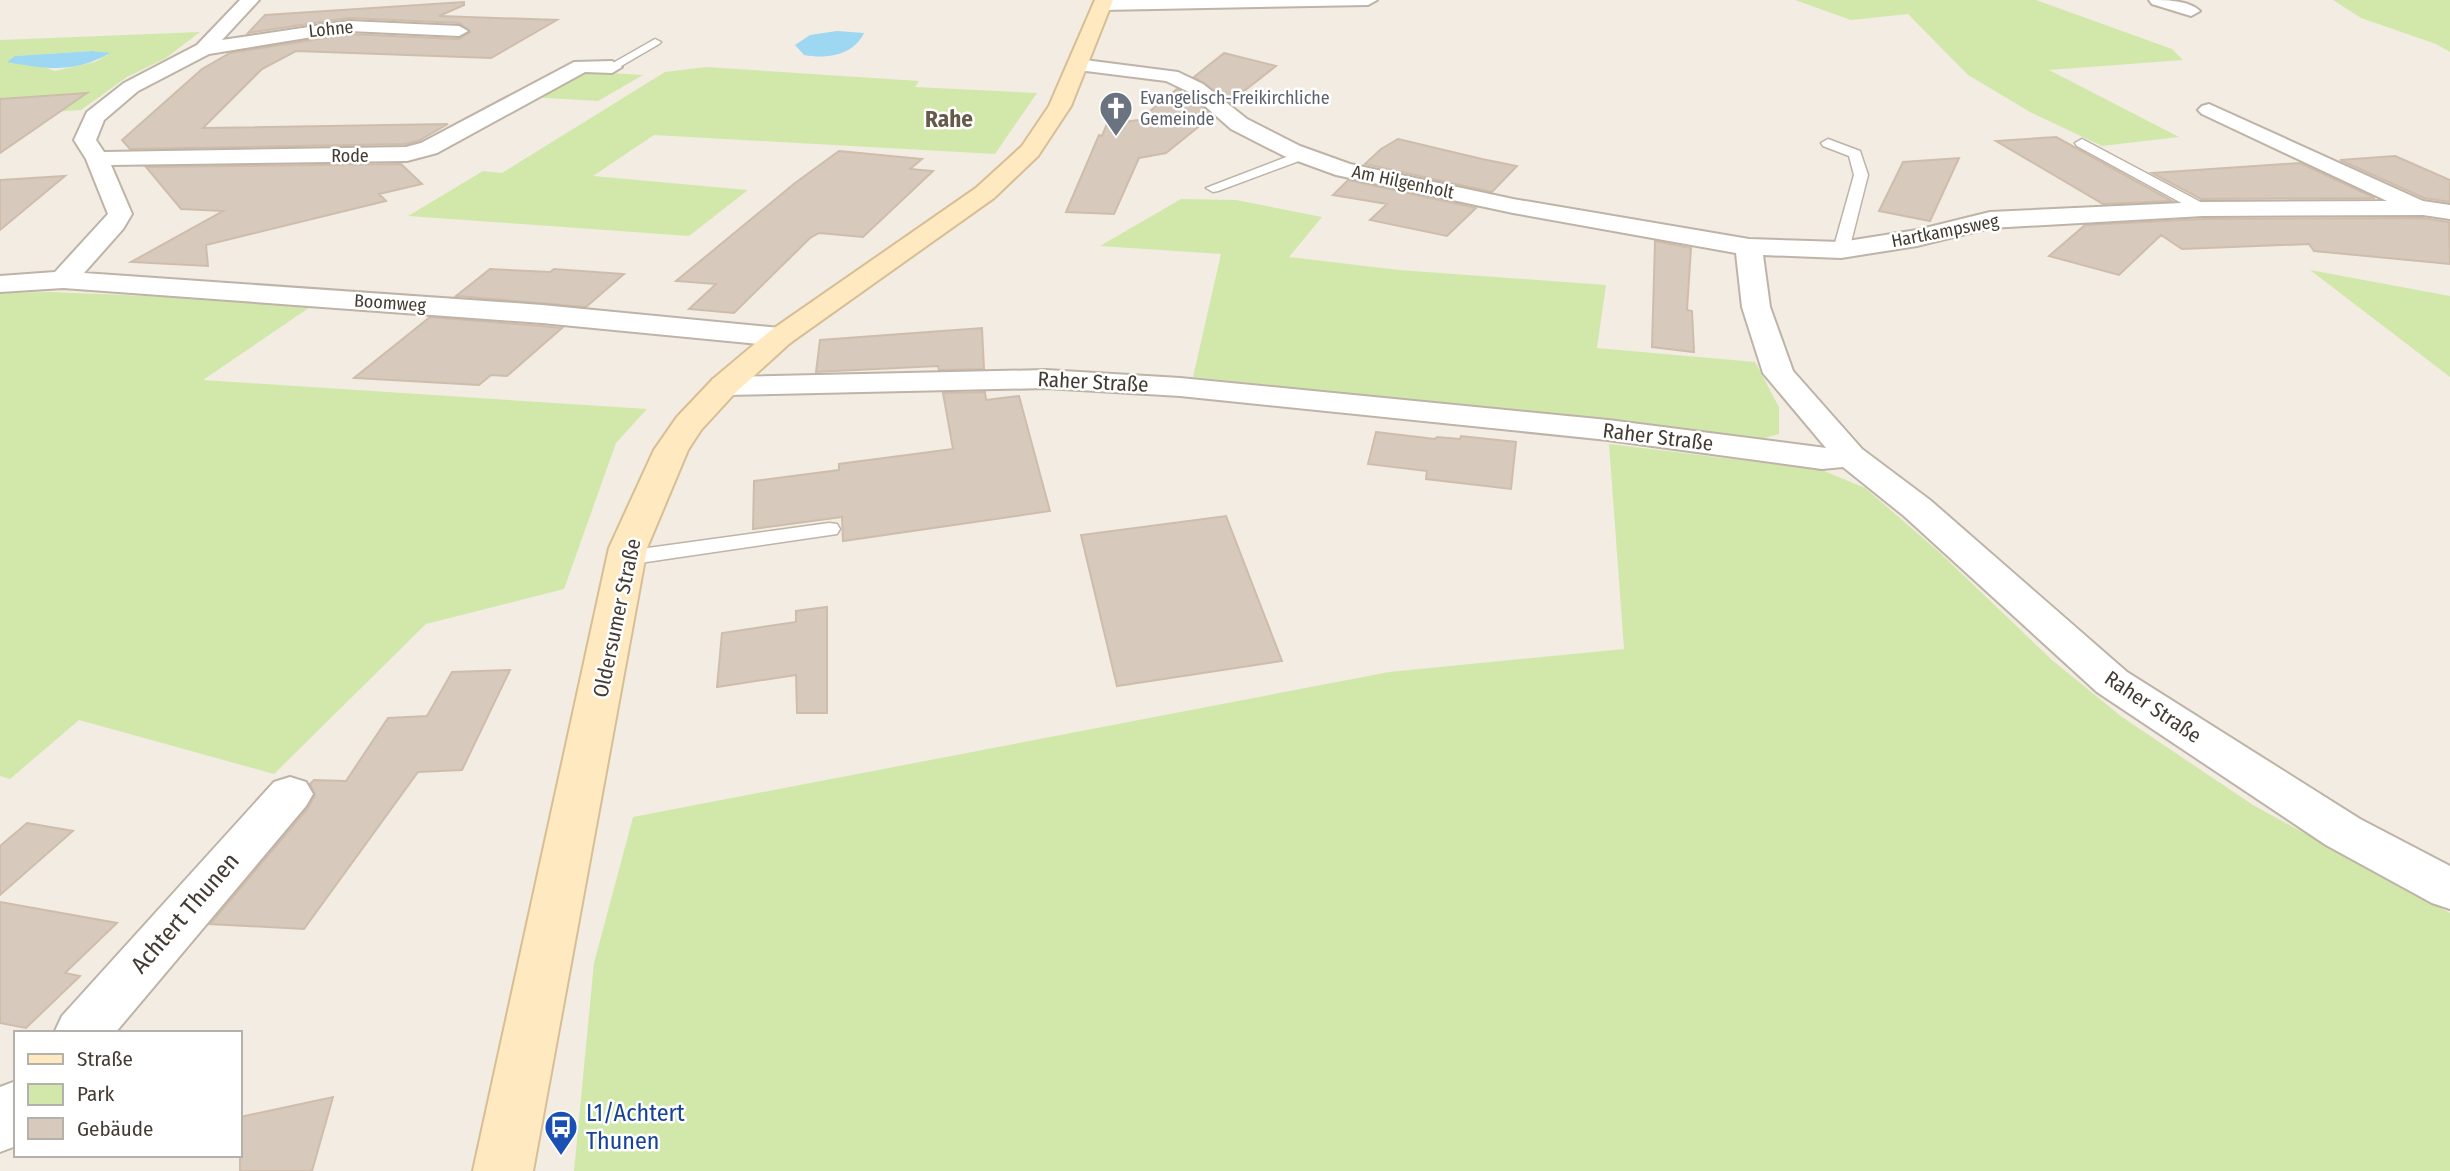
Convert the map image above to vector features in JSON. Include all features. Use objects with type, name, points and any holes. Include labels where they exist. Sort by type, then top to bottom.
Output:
[{"type":"main road","name":"Oldersumer Straße","points":[[503,1171],[628,548],[671,450],[689,424],[724,386],[780,337],[985,193],[1030,151],[1060,106],[1103,3]]},
{"type":"street","points":[[64,280],[120,214],[97,159],[85,140],[95,117],[131,88],[204,49],[250,0]]},
{"type":"street","points":[[1103,3],[1368,0]]},
{"type":"street","points":[[2158,0],[2191,11]]},
{"type":"street","name":"Lohne","points":[[204,49],[349,26],[459,31]]},
{"type":"street","name":"Rode","points":[[543,62],[612,66]]},
{"type":"street","name":"Am Hilgenholt","points":[[1077,65],[1171,76],[1196,88],[1239,124],[1302,155],[1344,170],[1513,206],[1749,247]]},
{"type":"street","name":"Rode","points":[[97,159],[134,156],[407,155],[429,148],[581,66]]},
{"type":"street","name":"Hartkampsweg","points":[[2209,110],[2423,208]]},
{"type":"street","name":"Hartkampsweg","points":[[1749,247],[1841,250],[1917,238],[1990,220],[2203,209],[2423,208],[2450,212]]},
{"type":"street","points":[[1749,247],[1756,307],[1778,373],[1850,456]]},
{"type":"street","name":"Boomweg","points":[[0,284],[64,280],[542,314],[780,337]]},
{"type":"street","name":"Raher Straße","points":[[724,386],[1046,379],[1194,388],[1608,430],[1822,459],[1850,456],[1917,508],[2112,682],[2343,832],[2450,889]]},
{"type":"street","name":"Achtert Thunen","points":[[83,1031],[290,794]]},
{"type":"street","points":[[0,1125],[14,1109]]},
{"type":"lane","name":"Rode","points":[[612,66],[655,42]]},
{"type":"lane","points":[[2082,143],[2203,209]]},
{"type":"lane","points":[[1828,144],[1855,154],[1860,163],[1861,175],[1841,250]]},
{"type":"lane","points":[[1213,188],[1302,155]]},
{"type":"lane","points":[[626,558],[829,529]]},
{"type":"green space","points":[[1795,0],[2036,0],[2172,49],[2183,60],[2049,70],[2179,137],[2102,146],[2030,112],[1968,75],[1908,14],[1851,20]]},
{"type":"green space","points":[[2333,0],[2450,0],[2450,52],[2436,44],[2361,18]]},
{"type":"green space","points":[[200,32],[166,58],[127,77],[81,110],[0,116],[0,40]],"holes":[[[92,51],[109,54],[95,62],[55,71],[15,56]]]},
{"type":"green space","points":[[706,67],[919,81],[915,87],[1037,93],[995,154],[654,135],[593,176],[748,190],[689,236],[408,216],[483,171],[502,173],[665,72]]},
{"type":"green space","points":[[576,71],[643,75],[598,101],[529,97]]},
{"type":"green space","points":[[1181,199],[1236,200],[1322,217],[1289,257],[1399,270],[1606,285],[1597,348],[1755,362],[1779,407],[1779,434],[1761,439],[1193,377],[1221,254],[1100,246]]},
{"type":"green space","points":[[2310,270],[2450,296],[2450,377]]},
{"type":"green space","points":[[51,292],[316,303],[203,380],[647,409],[616,443],[564,589],[426,624],[274,774],[79,720],[10,779],[0,776],[0,293]]},
{"type":"green space","points":[[1609,444],[1822,470],[1865,488],[1938,551],[2052,660],[2122,717],[2253,805],[2450,913],[2450,1171],[574,1171],[594,963],[633,817],[1389,672],[1624,649]]},
{"type":"water","points":[[837,31],[864,33],[853,47],[830,56],[804,55],[795,45],[810,35]]},
{"type":"water","points":[[92,51],[110,53],[72,67],[47,68],[7,62],[15,56]]},
{"type":"building","points":[[464,2],[464,5],[439,16],[557,20],[491,58],[296,51],[262,69],[203,128],[448,124],[418,141],[406,144],[130,149],[122,140],[202,69],[230,53],[349,34],[459,39],[470,32],[459,23],[349,18],[248,33],[265,15]]},
{"type":"building","points":[[1224,53],[1276,66],[1230,102],[1194,77]]},
{"type":"building","points":[[1177,89],[1188,94],[1212,116],[1166,153],[1139,158],[1114,214],[1066,212],[1099,135],[1102,136],[1107,124],[1139,120]]},
{"type":"building","points":[[87,93],[0,153],[0,99]]},
{"type":"building","points":[[2056,137],[2172,201],[2103,204],[1996,141]]},
{"type":"building","points":[[1398,139],[1517,166],[1492,192],[1365,164],[1381,149]]},
{"type":"building","points":[[839,151],[922,159],[910,169],[933,171],[863,237],[819,233],[810,238],[734,313],[689,309],[716,284],[676,281],[795,183]]},
{"type":"building","points":[[2395,156],[2450,180],[2450,202],[2424,198],[2340,160]]},
{"type":"building","points":[[1959,158],[1930,221],[1879,211],[1903,162]]},
{"type":"building","points":[[2300,163],[2375,198],[2201,199],[2152,173]]},
{"type":"building","points":[[401,164],[422,184],[379,194],[386,201],[206,245],[208,266],[131,262],[223,211],[181,209],[146,167]]},
{"type":"building","points":[[65,176],[0,230],[0,180]]},
{"type":"building","points":[[1348,180],[1476,208],[1447,236],[1370,220],[1387,204],[1333,195]]},
{"type":"building","points":[[2423,218],[2449,222],[2450,264],[2314,251],[2309,244],[2182,249],[2161,235],[2119,275],[2049,256],[2085,225],[2203,219]]},
{"type":"building","points":[[1655,241],[1691,248],[1687,310],[1692,311],[1694,352],[1652,347]]},
{"type":"building","points":[[490,269],[550,272],[554,269],[624,274],[586,307],[456,296]]},
{"type":"building","points":[[430,317],[562,328],[507,376],[491,375],[479,385],[354,378]]},
{"type":"building","points":[[982,328],[984,369],[939,370],[938,366],[816,372],[820,340]]},
{"type":"building","points":[[985,392],[986,400],[1019,396],[1050,511],[843,541],[842,517],[753,529],[754,481],[839,470],[839,464],[953,449],[943,393]]},
{"type":"building","points":[[1376,432],[1435,439],[1460,439],[1461,436],[1516,442],[1511,489],[1426,479],[1427,471],[1368,464]]},
{"type":"building","points":[[1226,516],[1282,661],[1117,686],[1081,535]]},
{"type":"building","points":[[827,607],[827,713],[797,713],[796,675],[717,687],[722,633],[796,622],[796,611]]},
{"type":"building","points":[[510,670],[462,770],[418,772],[304,929],[210,924],[308,808],[315,795],[310,784],[314,780],[346,781],[388,718],[427,716],[452,672]]},
{"type":"building","points":[[27,823],[73,831],[0,895],[0,846]]},
{"type":"building","points":[[0,902],[117,923],[65,973],[80,976],[26,1028],[0,1023]]},
{"type":"building","points":[[333,1097],[312,1171],[240,1171],[242,1117]]},
{"type":"place","name":"Evangelisch-Freikirchliche Gemeinde","points":[[1116,138]]},
{"type":"place","name":"L1/Achtert Thunen","points":[[561,1157]]},
{"type":"district","name":"Rahe","points":[[949,119]]}]
